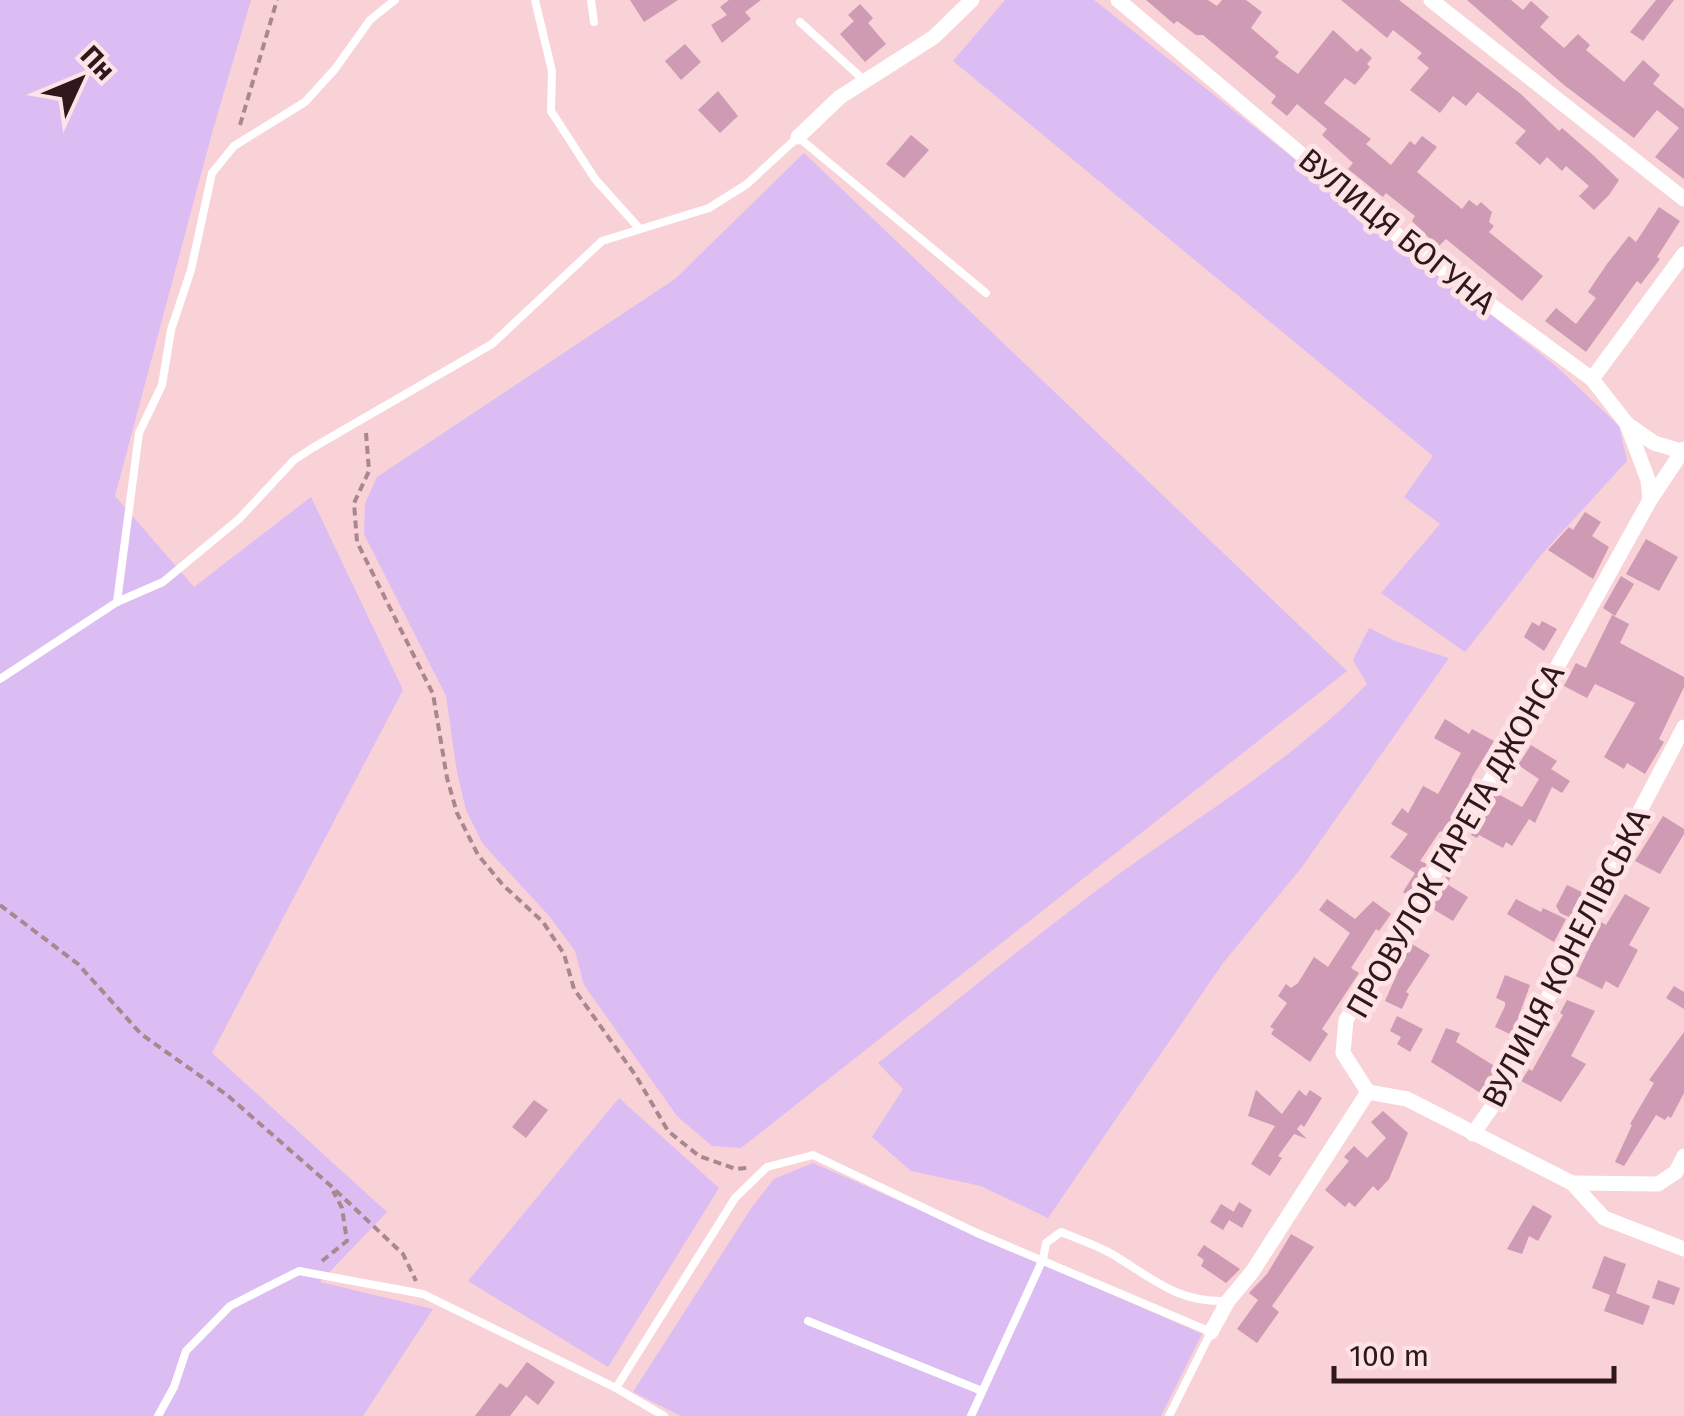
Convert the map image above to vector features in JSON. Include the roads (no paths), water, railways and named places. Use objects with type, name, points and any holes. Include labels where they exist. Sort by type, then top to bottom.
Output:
[{"type":"street","points":[[798,136],[840,97],[934,37],[972,0]]},
{"type":"street","name":"ВУЛИЦЯ БОГУНА","points":[[1118,0],[1410,246],[1592,379],[1627,424],[1654,443],[1683,450]]},
{"type":"street","points":[[1431,0],[1684,199]]},
{"type":"street","points":[[1592,379],[1684,254]]},
{"type":"street","points":[[1627,424],[1648,480],[1650,500]]},
{"type":"street","name":"ПРОВУЛОК ГАРЕТА ДЖОНСА","points":[[1368,1092],[1343,1053],[1346,1020],[1540,698],[1650,500],[1683,450]]},
{"type":"street","name":"ВУЛИЦЯ КОНЕЛІВСЬКА","points":[[1473,1134],[1505,1088],[1586,915],[1684,727]]},
{"type":"street","points":[[1211,1332],[1368,1092],[1406,1099],[1572,1183],[1604,1218],[1684,1249]]},
{"type":"street","points":[[1572,1183],[1658,1184],[1676,1172],[1684,1156]]},
{"type":"lane","points":[[116,602],[139,433],[162,385],[171,330],[192,270],[212,173],[234,146],[305,102],[336,68],[370,20],[394,0]]},
{"type":"lane","points":[[535,0],[552,71],[552,112],[595,180],[639,228]]},
{"type":"lane","points":[[591,0],[594,22]]},
{"type":"lane","points":[[800,22],[865,80]]},
{"type":"lane","points":[[0,679],[116,602],[163,582],[239,519],[294,460],[492,344],[602,241],[709,208],[747,184],[798,136],[986,293]]},
{"type":"lane","points":[[616,1388],[735,1198],[767,1167],[813,1156],[976,1233],[1211,1332],[1169,1416]]},
{"type":"lane","points":[[971,1416],[1043,1259],[1046,1243],[1060,1232],[1108,1252],[1180,1296],[1203,1302],[1228,1301]]},
{"type":"lane","points":[[158,1416],[186,1351],[230,1306],[300,1271],[423,1294],[616,1388],[664,1416]]},
{"type":"lane","points":[[808,1322],[982,1390]]}]
